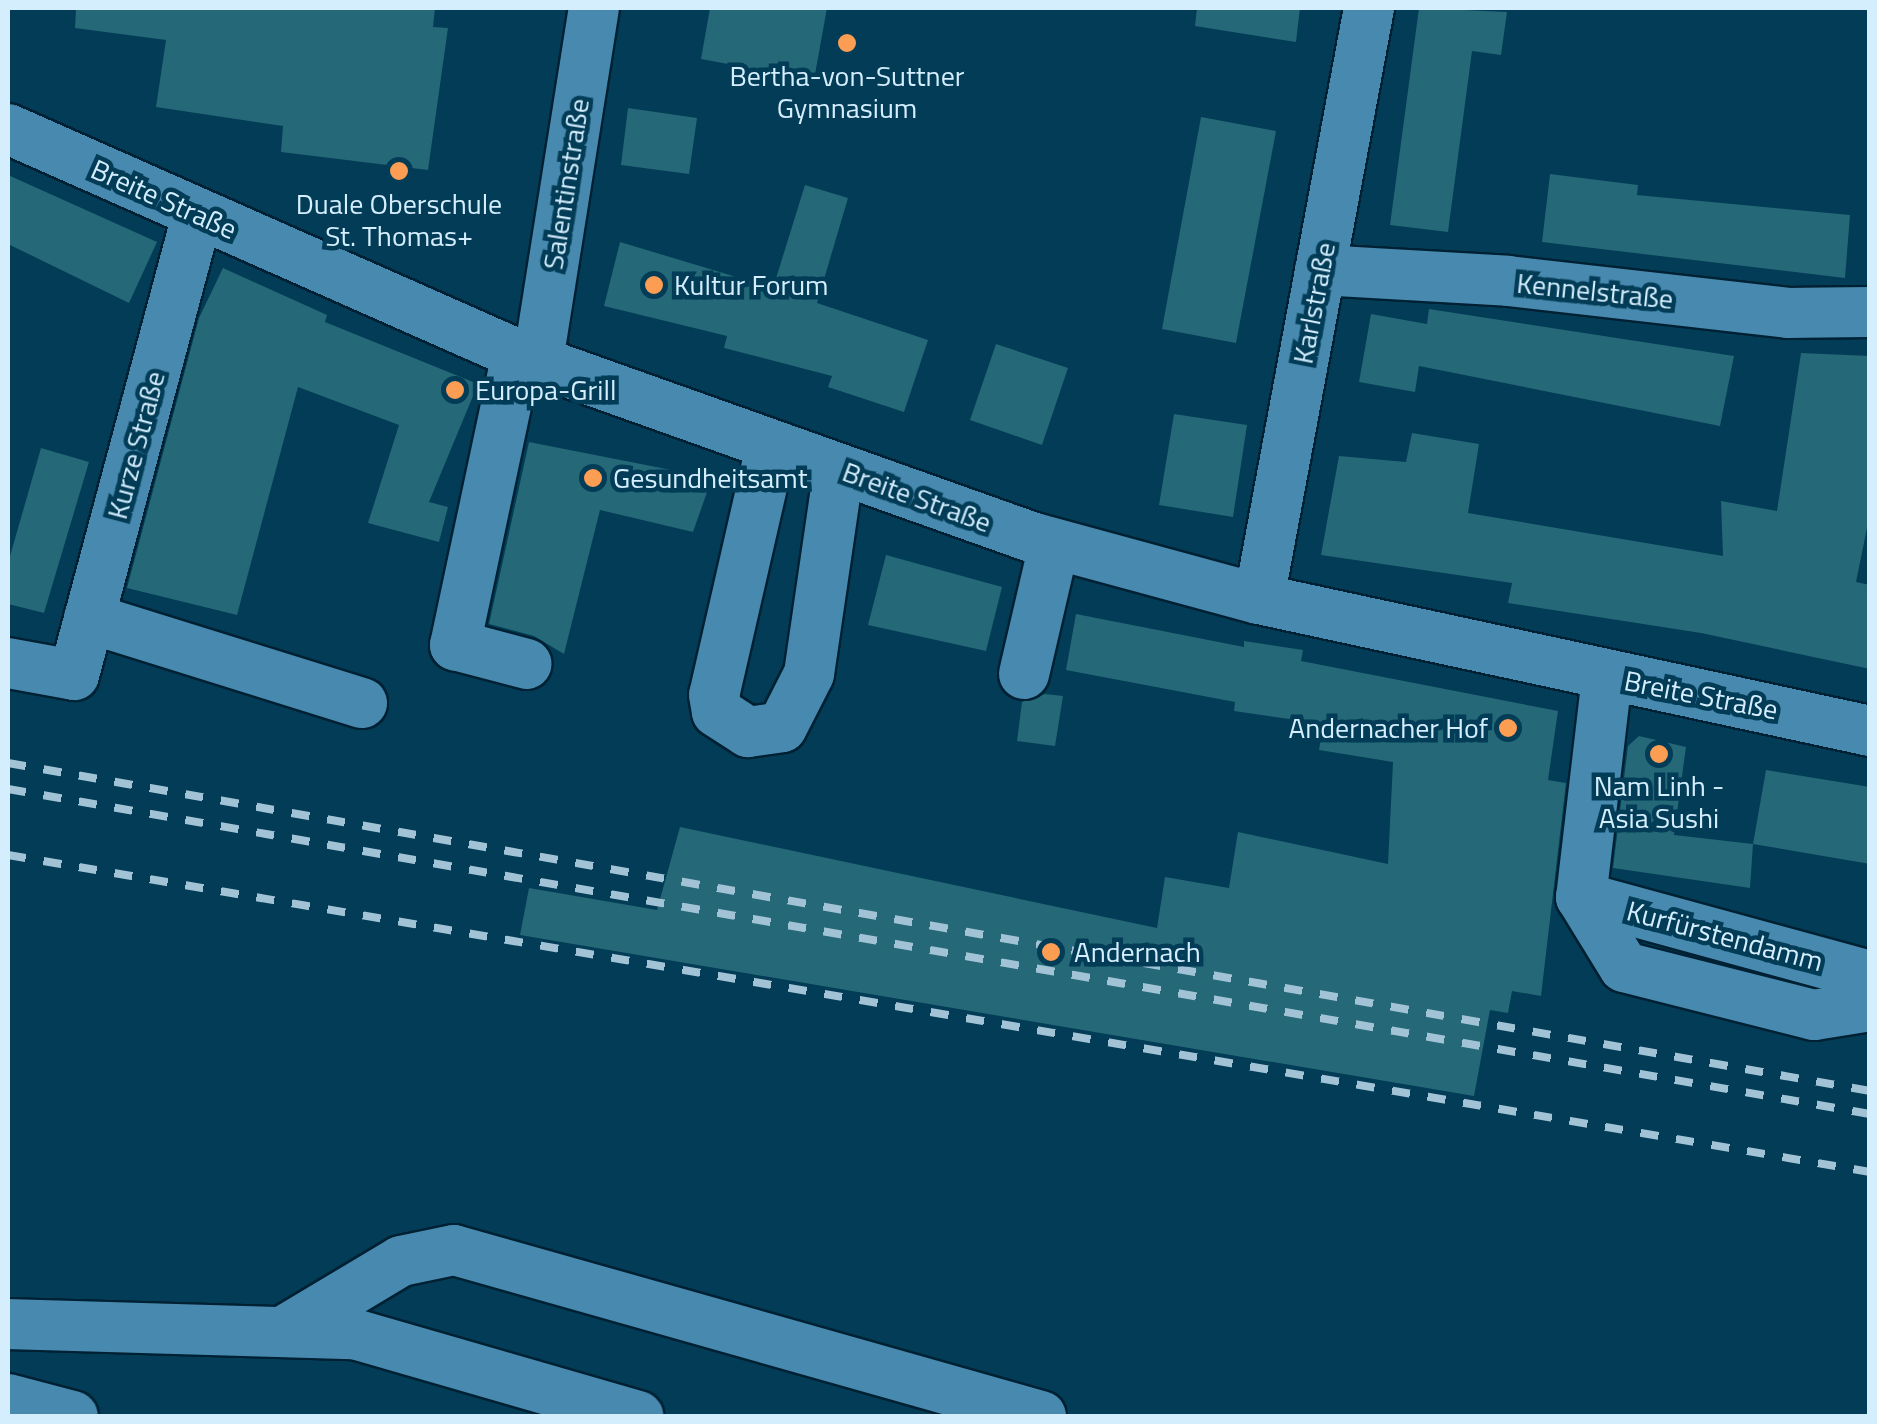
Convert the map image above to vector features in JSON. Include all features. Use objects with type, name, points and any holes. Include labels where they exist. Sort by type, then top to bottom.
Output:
[{"type":"street","name":"Salentinstraße","points":[[527,664],[455,645],[527,357],[594,8]]},
{"type":"street","name":"Karlstraße","points":[[1259,599],[1369,8]]},
{"type":"street","name":"Breite Straße","points":[[8,128],[527,357],[771,447],[1054,544],[1259,599],[1870,731]]},
{"type":"street","name":"Kurze Straße","points":[[8,663],[74,675],[198,215]]},
{"type":"street","name":"Kennelstraße","points":[[1320,270],[1508,281],[1788,313],[1870,312]]},
{"type":"street","points":[[771,447],[714,695],[730,725],[748,732],[782,726],[808,674],[840,469]]},
{"type":"street","points":[[1024,674],[1054,544]]},
{"type":"street","points":[[89,618],[362,703]]},
{"type":"street","points":[[1581,897],[1607,677]]},
{"type":"street","name":"Kurfürstendamm","points":[[1581,897],[1870,976]]},
{"type":"street","name":"Kurfürstendamm","points":[[1581,897],[1624,967],[1814,1015],[1870,1006]]},
{"type":"street","points":[[284,1330],[402,1261],[454,1250],[1041,1416]]},
{"type":"street","points":[[8,1324],[354,1334],[506,1373],[638,1416]]},
{"type":"street","points":[[8,1399],[73,1416]]},
{"type":"building","name":"Duale Oberschule St. Thomas+","points":[[76,8],[435,8],[433,27],[448,28],[428,170],[281,152],[283,126],[156,107],[166,40],[75,28]]},
{"type":"building","points":[[710,8],[827,8],[814,80],[701,59]]},
{"type":"building","points":[[1197,8],[1300,8],[1296,42],[1195,26]]},
{"type":"building","points":[[1419,8],[1507,12],[1501,55],[1472,51],[1448,232],[1390,225]]},
{"type":"building","points":[[628,108],[697,118],[689,174],[621,165]]},
{"type":"building","points":[[1201,117],[1276,131],[1236,343],[1162,329]]},
{"type":"building","points":[[1550,174],[1638,185],[1637,195],[1850,215],[1845,278],[1542,242]]},
{"type":"building","points":[[8,175],[157,242],[129,303],[8,244]]},
{"type":"building","points":[[805,185],[848,198],[817,303],[928,340],[904,412],[828,387],[832,376],[724,348],[727,336],[604,306],[620,242],[773,288]]},
{"type":"building","points":[[223,268],[327,315],[325,322],[478,384],[429,502],[448,507],[439,542],[368,523],[399,425],[298,387],[237,615],[127,588],[199,318]]},
{"type":"building","points":[[1429,309],[1734,356],[1720,426],[1419,366],[1415,392],[1359,382],[1371,314],[1427,324]]},
{"type":"building","points":[[996,344],[1068,368],[1042,445],[970,420]]},
{"type":"building","points":[[1801,353],[1870,356],[1870,513],[1856,582],[1870,585],[1870,669],[1701,633],[1508,603],[1512,583],[1321,555],[1339,456],[1406,462],[1412,433],[1479,444],[1468,513],[1723,556],[1721,501],[1777,511]]},
{"type":"building","points":[[1174,414],[1247,425],[1233,517],[1159,505]]},
{"type":"building","points":[[529,442],[712,478],[693,532],[600,510],[564,654],[534,636],[489,624]]},
{"type":"building","points":[[41,448],[89,462],[44,613],[8,604],[8,563]]},
{"type":"building","points":[[886,555],[1002,587],[986,651],[868,625]]},
{"type":"building","points":[[1076,614],[1244,647],[1244,641],[1303,650],[1301,661],[1558,711],[1548,780],[1566,783],[1541,996],[1512,991],[1508,1013],[1490,1010],[1474,1096],[520,935],[529,888],[657,910],[680,827],[1157,928],[1165,877],[1229,888],[1238,832],[1388,864],[1393,762],[1319,750],[1323,724],[1234,711],[1235,702],[1066,670]]},
{"type":"building","points":[[1045,694],[1063,696],[1055,746],[1017,741],[1022,702]]},
{"type":"building","points":[[1639,736],[1686,747],[1674,835],[1753,844],[1750,888],[1613,868],[1628,746]]},
{"type":"building","points":[[1766,770],[1870,787],[1870,864],[1753,844]]},
{"type":"railway","points":[[8,763],[1870,1091]]},
{"type":"railway","points":[[8,789],[1870,1114]]},
{"type":"railway","points":[[8,855],[1870,1172]]},
{"type":"place","name":"Bertha-von-Suttner Gymnasium","points":[[847,43]]},
{"type":"place","name":"Duale Oberschule St. Thomas+","points":[[399,171]]},
{"type":"place","name":"Kultur Forum","points":[[654,285]]},
{"type":"place","name":"Europa-Grill","points":[[455,390]]},
{"type":"place","name":"Gesundheitsamt","points":[[593,478]]},
{"type":"place","name":"Andernacher Hof","points":[[1508,728]]},
{"type":"place","name":"Nam Linh - Asia Sushi","points":[[1659,754]]},
{"type":"place","name":"Andernach","points":[[1051,952]]}]
